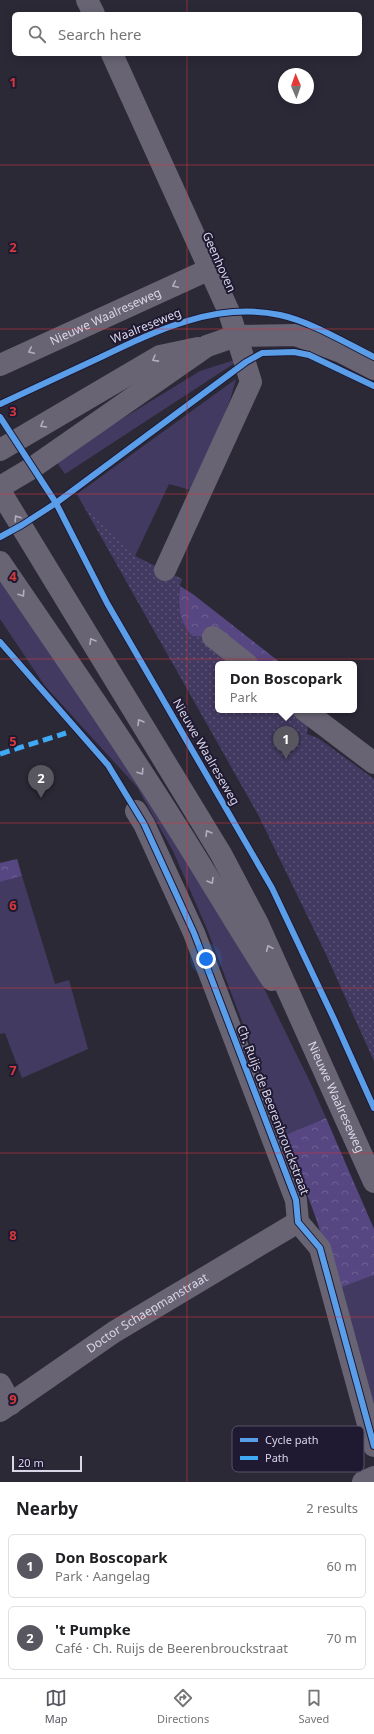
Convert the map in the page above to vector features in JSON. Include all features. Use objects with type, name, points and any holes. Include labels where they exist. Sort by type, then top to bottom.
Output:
[{"type":"street","points":[[87,0],[93,12]]},
{"type":"street","name":"Geenhoven","points":[[113,56],[229,312],[246,362],[251,382],[165,570]]},
{"type":"street","name":"Nieuwe Waalreseweg","points":[[0,365],[210,269]]},
{"type":"street","points":[[0,450],[160,356],[207,346],[236,336],[295,335],[341,352],[374,369]]},
{"type":"street","points":[[0,487],[32,468],[207,346]]},
{"type":"street","name":"Nieuwe Waalreseweg","points":[[0,492],[221,854],[258,924],[374,1182]]},
{"type":"street","name":"Nieuwe Waalreseweg","points":[[0,562],[102,712],[200,864],[240,932],[307,1034]]},
{"type":"street","points":[[213,637],[242,661]]},
{"type":"street","points":[[308,713],[374,763]]},
{"type":"street","name":"Ch. Ruijs de Beerenbrouckstraat","points":[[136,811],[144,824],[194,933],[296,1200],[298,1222]]},
{"type":"street","points":[[298,1222],[320,1248],[374,1446]]},
{"type":"street","name":"Doctor Schaepmanstraat","points":[[5,1407],[114,1332],[298,1222]]},
{"type":"street","points":[[0,1384],[5,1407]]},
{"type":"street","points":[[363,1482],[374,1477]]},
{"type":"shaded area","points":[[244,357],[65,474],[55,460],[200,371]]},
{"type":"shaded area","points":[[236,379],[230,400],[194,491],[169,484],[135,556],[182,579],[180,583],[178,607],[216,661],[215,713],[229,713],[307,734],[374,1061],[326,954],[259,816],[77,494]]},
{"type":"shaded area","points":[[77,494],[134,556],[182,579],[179,596],[180,615],[185,629],[192,636],[227,639],[254,661],[215,661],[215,713],[304,713],[308,725],[307,734],[318,738],[374,779],[374,1061],[326,954],[259,816]]},
{"type":"shaded area","points":[[0,577],[237,933],[326,1118],[285,1135],[207,929],[173,851],[137,787],[45,686],[0,619]]},
{"type":"shaded area","points":[[22,876],[55,984],[69,980],[88,1049],[22,1078],[5,1033],[0,1034],[0,882]]},
{"type":"shaded area","points":[[374,1275],[374,1418],[337,1289]]},
{"type":"green space","points":[[180,586],[194,595],[278,661],[254,661],[227,639],[192,636],[184,624],[180,612]]},
{"type":"green space","points":[[17,859],[22,876],[0,882],[0,863]]},
{"type":"green space","points":[[326,1118],[374,1229],[374,1275],[337,1289],[317,1221],[285,1135]]},
{"type":"marked path","points":[[0,754],[66,733]]},
{"type":"cycle path","name":"Waalreseweg","points":[[0,404],[142,338],[186,321],[209,315],[233,312],[256,312],[280,315],[303,322],[374,357]]},
{"type":"cycle path","points":[[0,537],[56,503],[246,362],[262,353],[294,352],[309,355],[374,386]]},
{"type":"cycle path","points":[[0,417],[56,503],[107,603],[272,888],[374,1108]]},
{"type":"cycle path","points":[[0,642],[108,765],[144,824],[194,933],[296,1200],[298,1222],[320,1248],[374,1446]]},
{"type":"place","name":"Don Boscopark","points":[[286,759]]},
{"type":"place","name":"'t Pumpke","points":[[41,798]]}]
